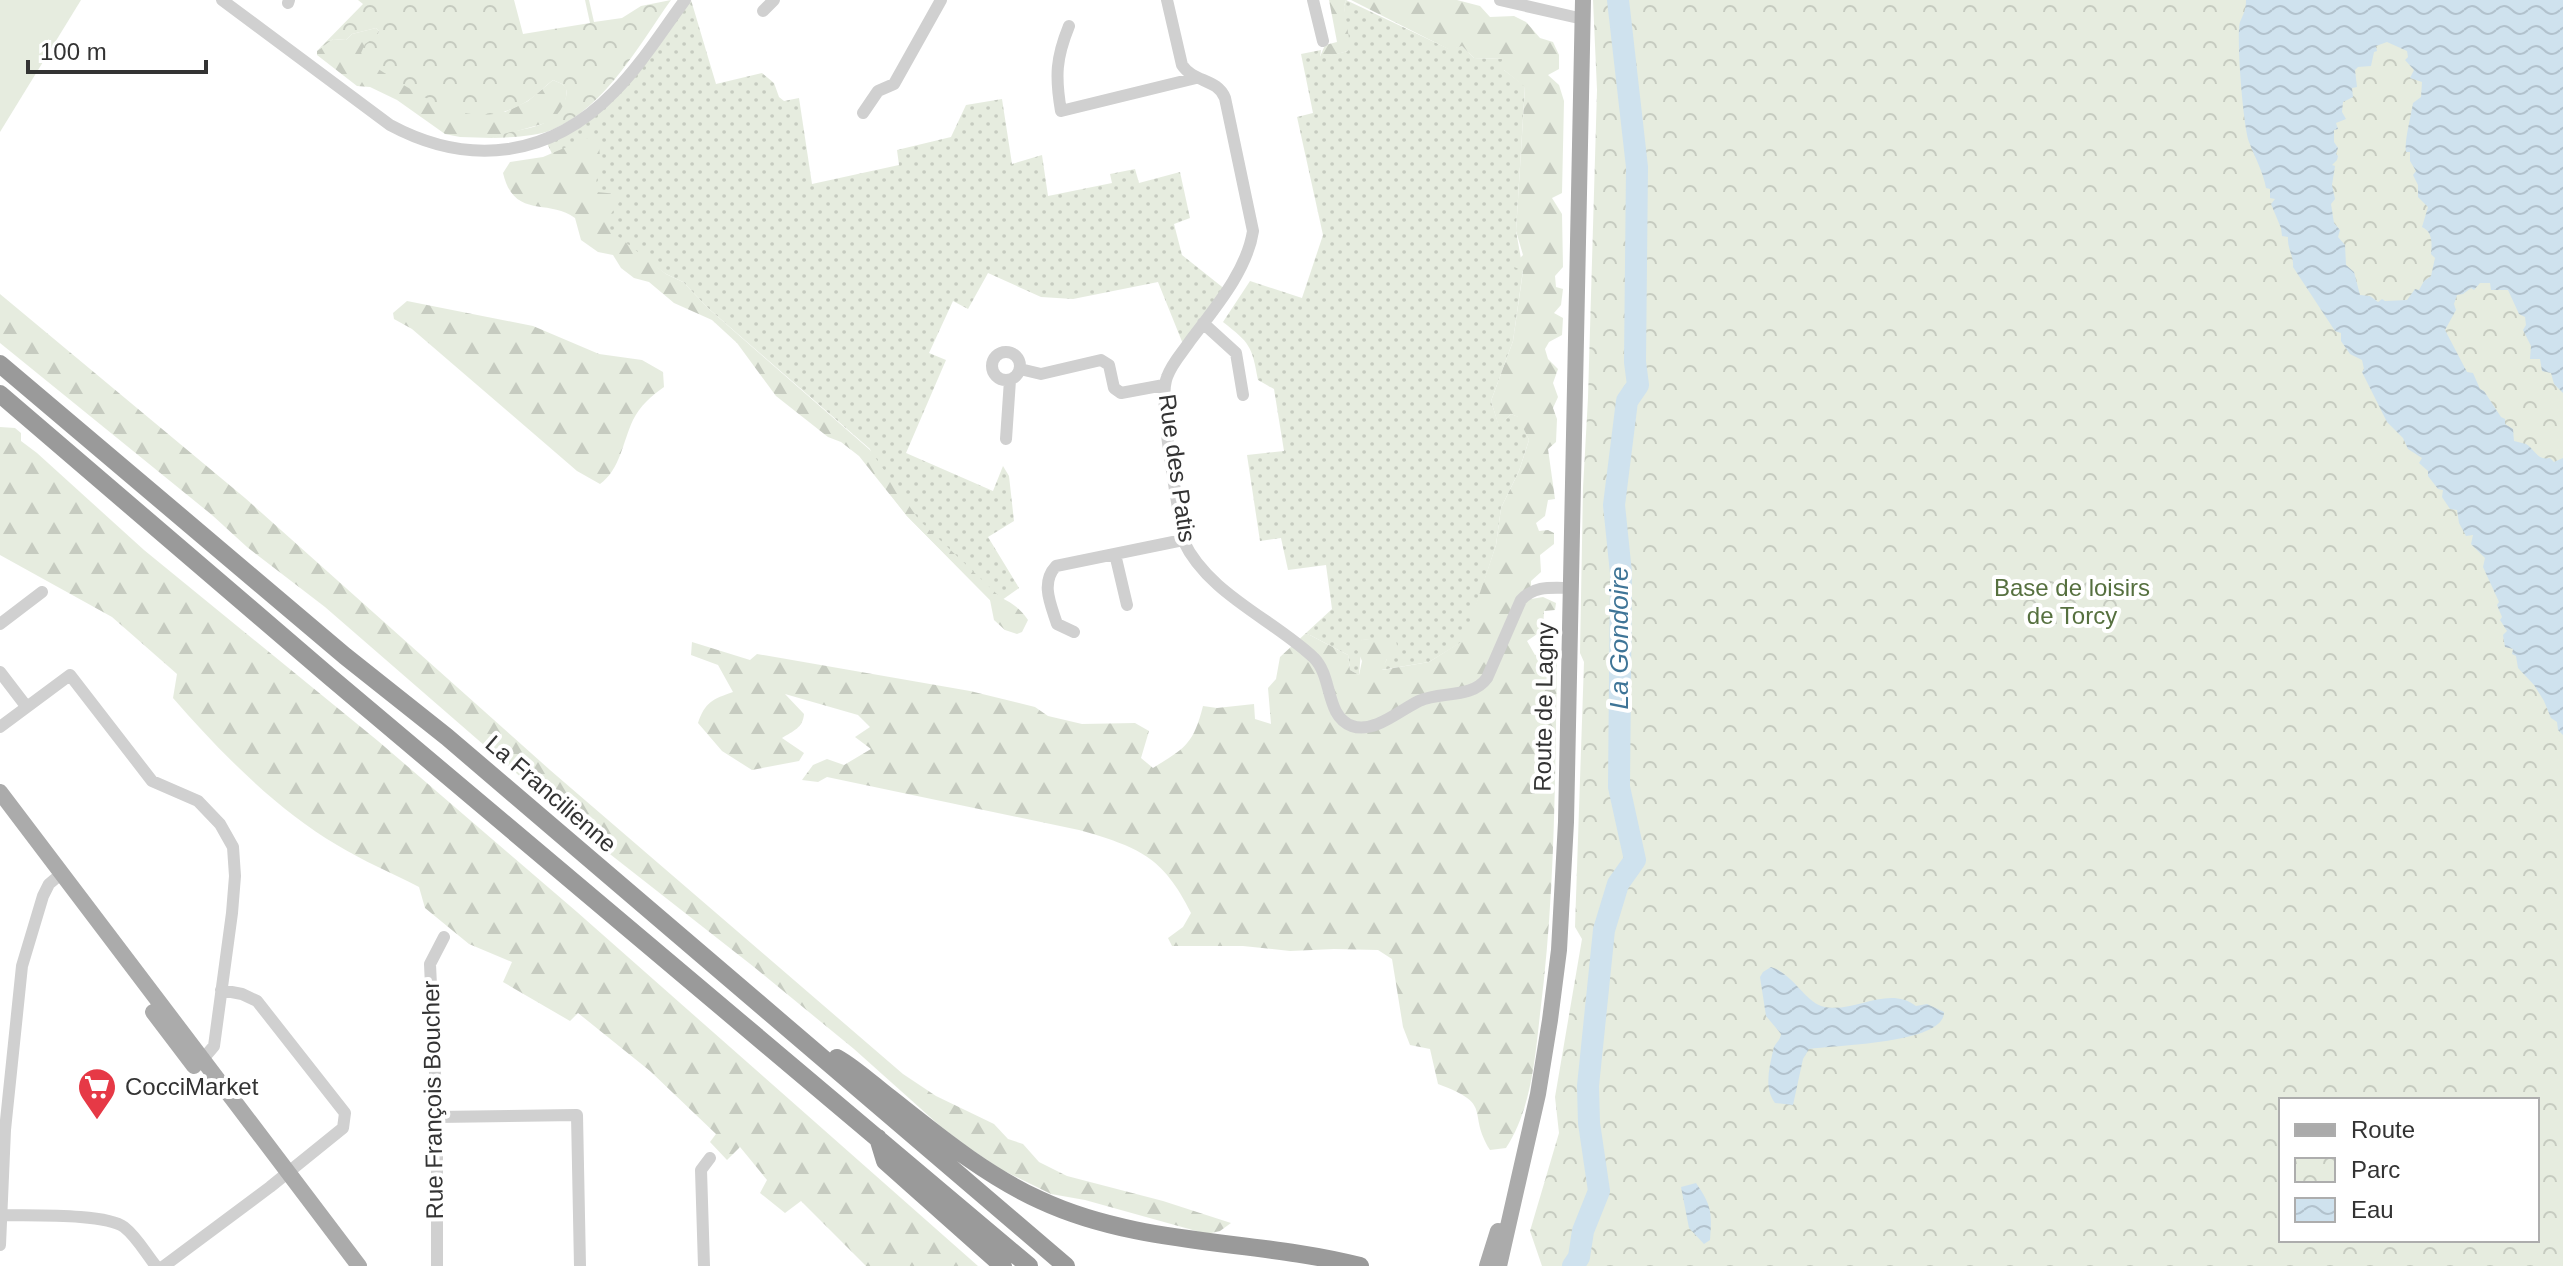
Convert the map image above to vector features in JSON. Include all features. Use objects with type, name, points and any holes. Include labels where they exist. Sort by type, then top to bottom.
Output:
[{"type":"highway","name":"La Francilienne","points":[[0,364],[345,656],[447,737],[1066,1266]]},
{"type":"highway","points":[[0,394],[317,666],[1029,1266]]},
{"type":"highway","points":[[810,1049],[839,1058],[991,1174],[1042,1201],[1138,1231],[1360,1266]]},
{"type":"highway","points":[[878,1138],[885,1161],[1003,1266]]},
{"type":"main road","name":"Route de Lagny","points":[[1517,1177],[1542,1070],[1559,950],[1566,822],[1583,0]]},
{"type":"main road","points":[[0,792],[57,877],[284,1176],[359,1266]]},
{"type":"main road","points":[[0,809],[203,1059],[347,1266]]},
{"type":"main road","points":[[1487,1266],[1517,1177]]},
{"type":"main road","points":[[1499,1266],[1517,1177]]},
{"type":"street","points":[[222,0],[390,125],[418,139],[445,147],[485,151],[546,141],[579,122],[619,87],[685,0]]},
{"type":"street","points":[[763,11],[774,0]]},
{"type":"street","points":[[863,113],[878,91],[894,84],[941,0]]},
{"type":"street","name":"Rue des Patis","points":[[1167,0],[1182,65],[1187,73],[1218,87],[1225,98],[1253,231],[1242,264],[1173,365],[1164,385],[1183,540],[1190,555],[1206,574],[1322,667],[1340,717],[1355,727],[1373,726],[1422,699],[1478,688],[1487,678],[1521,600],[1533,590],[1571,588]]},
{"type":"street","points":[[1313,0],[1323,41]]},
{"type":"street","points":[[1500,0],[1583,19]]},
{"type":"street","points":[[1069,26],[1059,51],[1061,111],[1196,78]]},
{"type":"street","points":[[1203,323],[1236,353],[1243,395]]},
{"type":"street","points":[[1003,352],[1012,353],[1019,359],[1017,376],[1010,380],[1001,380],[994,375],[991,366],[995,357],[1003,352]]},
{"type":"street","points":[[1020,369],[1041,374],[1101,360],[1109,365],[1114,388],[1121,393],[1164,385]]},
{"type":"street","points":[[1006,439],[1010,380]]},
{"type":"street","points":[[1074,632],[1057,624],[1047,586],[1049,574],[1056,566],[1183,540]]},
{"type":"street","points":[[1115,554],[1127,605]]},
{"type":"street","points":[[0,624],[42,592]]},
{"type":"street","points":[[0,672],[26,706]]},
{"type":"street","points":[[0,727],[70,675],[152,781],[198,801],[220,824],[233,847],[235,876],[214,1046],[203,1059]]},
{"type":"street","points":[[0,1245],[3,1130],[22,966],[43,896],[57,877]]},
{"type":"street","name":"Rue François Boucher","points":[[437,1266],[437,1117],[430,964],[444,937]]},
{"type":"street","points":[[164,1266],[343,1128],[345,1113],[257,1001],[221,990]]},
{"type":"street","points":[[437,1117],[577,1115],[580,1266]]},
{"type":"street","points":[[704,1266],[701,1170],[710,1158]]},
{"type":"street","points":[[2,1215],[98,1218],[115,1222],[125,1228],[156,1266]]},
{"type":"green space","points":[[0,0],[81,0],[0,132]]},
{"type":"green space","points":[[358,0],[514,0],[523,34],[590,23],[585,0],[589,0],[594,22],[622,18],[641,6],[671,0],[620,73],[573,119],[539,134],[492,138],[550,120],[564,104],[567,90],[553,80],[529,100],[507,111],[486,115],[466,113],[427,99],[370,64],[361,53],[365,44],[378,35],[376,28],[352,34],[346,40],[333,39],[317,51],[363,4]]},
{"type":"green space","points":[[685,0],[691,0],[716,84],[762,73],[774,83],[779,97],[784,101],[799,98],[812,184],[899,165],[897,150],[951,137],[966,105],[1002,99],[1012,164],[1042,155],[1048,196],[1112,183],[1110,174],[1135,169],[1139,183],[1180,172],[1190,218],[1174,224],[1182,255],[1226,290],[1185,349],[1158,282],[1073,299],[1041,297],[988,273],[968,309],[953,301],[929,353],[946,360],[906,453],[993,491],[1003,466],[1009,476],[1014,521],[988,537],[1019,588],[995,605],[907,516],[878,478],[870,449],[709,309],[683,282],[666,274],[580,213],[546,141],[596,109]]},
{"type":"green space","points":[[1329,0],[1346,0],[1344,6],[1350,45],[1348,51],[1319,59],[1325,45],[1337,42]]},
{"type":"green space","points":[[1346,0],[1449,49],[1462,46],[1474,58],[1504,59],[1504,70],[1525,86],[1516,231],[1523,270],[1513,341],[1491,401],[1499,426],[1511,414],[1519,417],[1529,440],[1519,471],[1501,508],[1496,545],[1465,640],[1429,662],[1381,670],[1387,659],[1377,641],[1362,639],[1359,675],[1350,670],[1348,655],[1306,633],[1332,609],[1326,565],[1288,570],[1281,538],[1260,541],[1247,455],[1284,451],[1274,389],[1258,380],[1248,346],[1223,322],[1250,281],[1302,298],[1323,235],[1297,117],[1313,113],[1301,54],[1321,50],[1320,58],[1348,51]]},
{"type":"green space","points":[[1351,0],[1457,0],[1480,6],[1490,17],[1514,16],[1526,22],[1540,38],[1553,42],[1559,55],[1559,69],[1548,75],[1559,85],[1564,101],[1562,193],[1552,198],[1562,214],[1563,267],[1555,276],[1556,287],[1563,289],[1561,305],[1554,313],[1563,318],[1562,335],[1549,342],[1545,349],[1548,359],[1558,369],[1553,383],[1558,397],[1553,408],[1557,419],[1556,442],[1548,449],[1555,499],[1548,500],[1545,516],[1536,523],[1539,531],[1554,533],[1554,544],[1540,555],[1541,572],[1531,581],[1531,599],[1543,597],[1556,603],[1555,610],[1544,611],[1543,630],[1527,641],[1535,655],[1548,651],[1556,653],[1557,662],[1551,882],[1534,1066],[1521,1117],[1506,1148],[1490,1150],[1473,1104],[1456,1091],[1438,1084],[1430,1049],[1410,1045],[1403,1027],[1392,959],[1378,950],[1290,951],[1243,946],[1172,946],[1168,938],[1183,927],[1191,913],[1170,878],[1147,856],[1133,849],[1079,830],[827,777],[818,782],[802,780],[813,765],[827,759],[844,765],[871,749],[855,737],[870,727],[858,715],[785,694],[804,714],[800,726],[782,738],[804,753],[799,761],[752,770],[722,751],[698,723],[711,702],[733,692],[718,665],[691,655],[692,642],[750,660],[757,654],[970,691],[1035,707],[1048,716],[1082,724],[1135,723],[1149,731],[1141,758],[1153,768],[1186,744],[1203,706],[1217,708],[1254,704],[1255,719],[1271,724],[1268,688],[1276,679],[1280,657],[1306,633],[1348,655],[1350,670],[1359,675],[1362,661],[1357,649],[1362,639],[1396,641],[1398,650],[1395,657],[1387,659],[1382,670],[1429,662],[1464,640],[1496,545],[1501,508],[1519,471],[1529,440],[1518,417],[1511,414],[1499,427],[1491,401],[1513,341],[1523,271],[1512,266],[1523,255],[1516,231],[1525,87],[1504,70],[1504,59],[1474,58],[1462,46],[1450,50]]},
{"type":"green space","name":"Base de loisirs de Torcy","points":[[1593,0],[2563,0],[2563,1266],[1542,1266],[1530,1231],[1559,1133],[1555,1097],[1582,939],[1575,927],[1584,662],[1580,653],[1583,488],[1597,90]]},
{"type":"green space","points":[[376,28],[378,36],[505,112],[528,101],[553,80],[567,89],[565,105],[553,121],[492,138],[445,134],[397,100],[370,87],[357,86],[317,55],[317,51],[333,39],[346,40],[352,34]]},
{"type":"green space","points":[[595,135],[600,140],[597,192],[617,194],[620,201],[608,218],[610,230],[666,274],[683,282],[709,309],[870,450],[919,520],[1000,597],[1016,606],[1025,616],[1028,620],[1022,632],[1017,634],[1005,630],[994,620],[990,600],[907,516],[859,456],[841,442],[828,437],[776,396],[737,343],[712,320],[674,303],[649,282],[634,278],[621,268],[613,255],[598,252],[581,240],[575,218],[565,212],[523,203],[508,188],[503,173],[510,162],[543,157]]},
{"type":"green space","points":[[0,294],[245,498],[550,770],[903,1074],[936,1096],[994,1124],[1008,1139],[1023,1144],[1039,1162],[1067,1176],[1163,1201],[1231,1223],[1220,1231],[1207,1234],[1085,1200],[1051,1194],[1002,1170],[965,1145],[754,967],[606,851],[325,607],[247,547],[0,343]]},
{"type":"green space","points":[[407,301],[533,326],[599,354],[642,360],[663,372],[664,387],[636,415],[617,463],[600,484],[577,471],[412,329],[394,319],[393,313]]},
{"type":"green space","points":[[0,427],[15,428],[21,433],[21,441],[144,550],[378,741],[978,1266],[866,1266],[801,1201],[785,1213],[760,1193],[767,1180],[740,1147],[727,1160],[710,1142],[716,1134],[650,1071],[578,1013],[570,1021],[503,982],[512,962],[469,944],[425,908],[419,887],[337,845],[270,797],[173,698],[177,674],[112,617],[0,555]]},
{"type":"water","points":[[2246,0],[2563,0],[2563,393],[2554,384],[2551,373],[2542,371],[2540,359],[2530,359],[2531,346],[2523,330],[2525,317],[2519,314],[2508,290],[2491,290],[2490,283],[2480,283],[2474,290],[2471,288],[2457,295],[2456,310],[2445,330],[2467,372],[2473,373],[2480,389],[2505,419],[2505,424],[2513,429],[2514,441],[2526,444],[2539,456],[2554,462],[2563,458],[2563,735],[2534,685],[2518,668],[2513,649],[2505,647],[2503,635],[2507,631],[2500,620],[2499,602],[2483,567],[2485,558],[2471,544],[2473,535],[2466,536],[2457,510],[2450,509],[2442,497],[2443,490],[2438,489],[2428,476],[2428,471],[2419,463],[2422,458],[2408,449],[2403,438],[2387,422],[2362,372],[2362,360],[2350,354],[2341,341],[2341,333],[2335,331],[2293,267],[2288,237],[2282,236],[2271,204],[2275,199],[2270,198],[2270,189],[2266,188],[2247,133],[2239,44],[2240,22]],"holes":[[[2387,42],[2407,51],[2405,60],[2414,70],[2410,78],[2422,82],[2421,97],[2413,103],[2406,152],[2410,152],[2410,161],[2416,171],[2413,175],[2418,185],[2418,197],[2428,207],[2422,227],[2430,235],[2431,254],[2435,258],[2431,276],[2407,300],[2382,299],[2378,302],[2370,296],[2360,295],[2354,272],[2346,265],[2345,245],[2338,237],[2340,230],[2334,223],[2331,204],[2335,199],[2332,185],[2335,166],[2332,165],[2338,156],[2334,130],[2338,129],[2336,123],[2346,119],[2342,112],[2343,102],[2353,97],[2352,88],[2357,87],[2355,70],[2371,66],[2376,46]]]},
{"type":"water","points":[[1771,967],[1786,976],[1818,1005],[1825,1007],[1836,1008],[1894,998],[1916,1006],[1927,1004],[1944,1012],[1940,1023],[1908,1037],[1809,1049],[1803,1059],[1793,1105],[1775,1103],[1769,1091],[1768,1078],[1774,1048],[1781,1034],[1766,1016],[1760,977]]},
{"type":"water","points":[[1696,1183],[1711,1216],[1710,1240],[1704,1244],[1689,1228],[1681,1187]]},
{"type":"waterway","name":"La Gondoire","points":[[1573,1266],[1579,1257],[1583,1231],[1599,1191],[1589,1123],[1588,1086],[1604,930],[1618,884],[1635,860],[1619,787],[1621,573],[1614,505],[1627,401],[1638,385],[1635,362],[1637,167],[1618,0]]},
{"type":"place","name":"CocciMarket","points":[[97,1121]]}]
